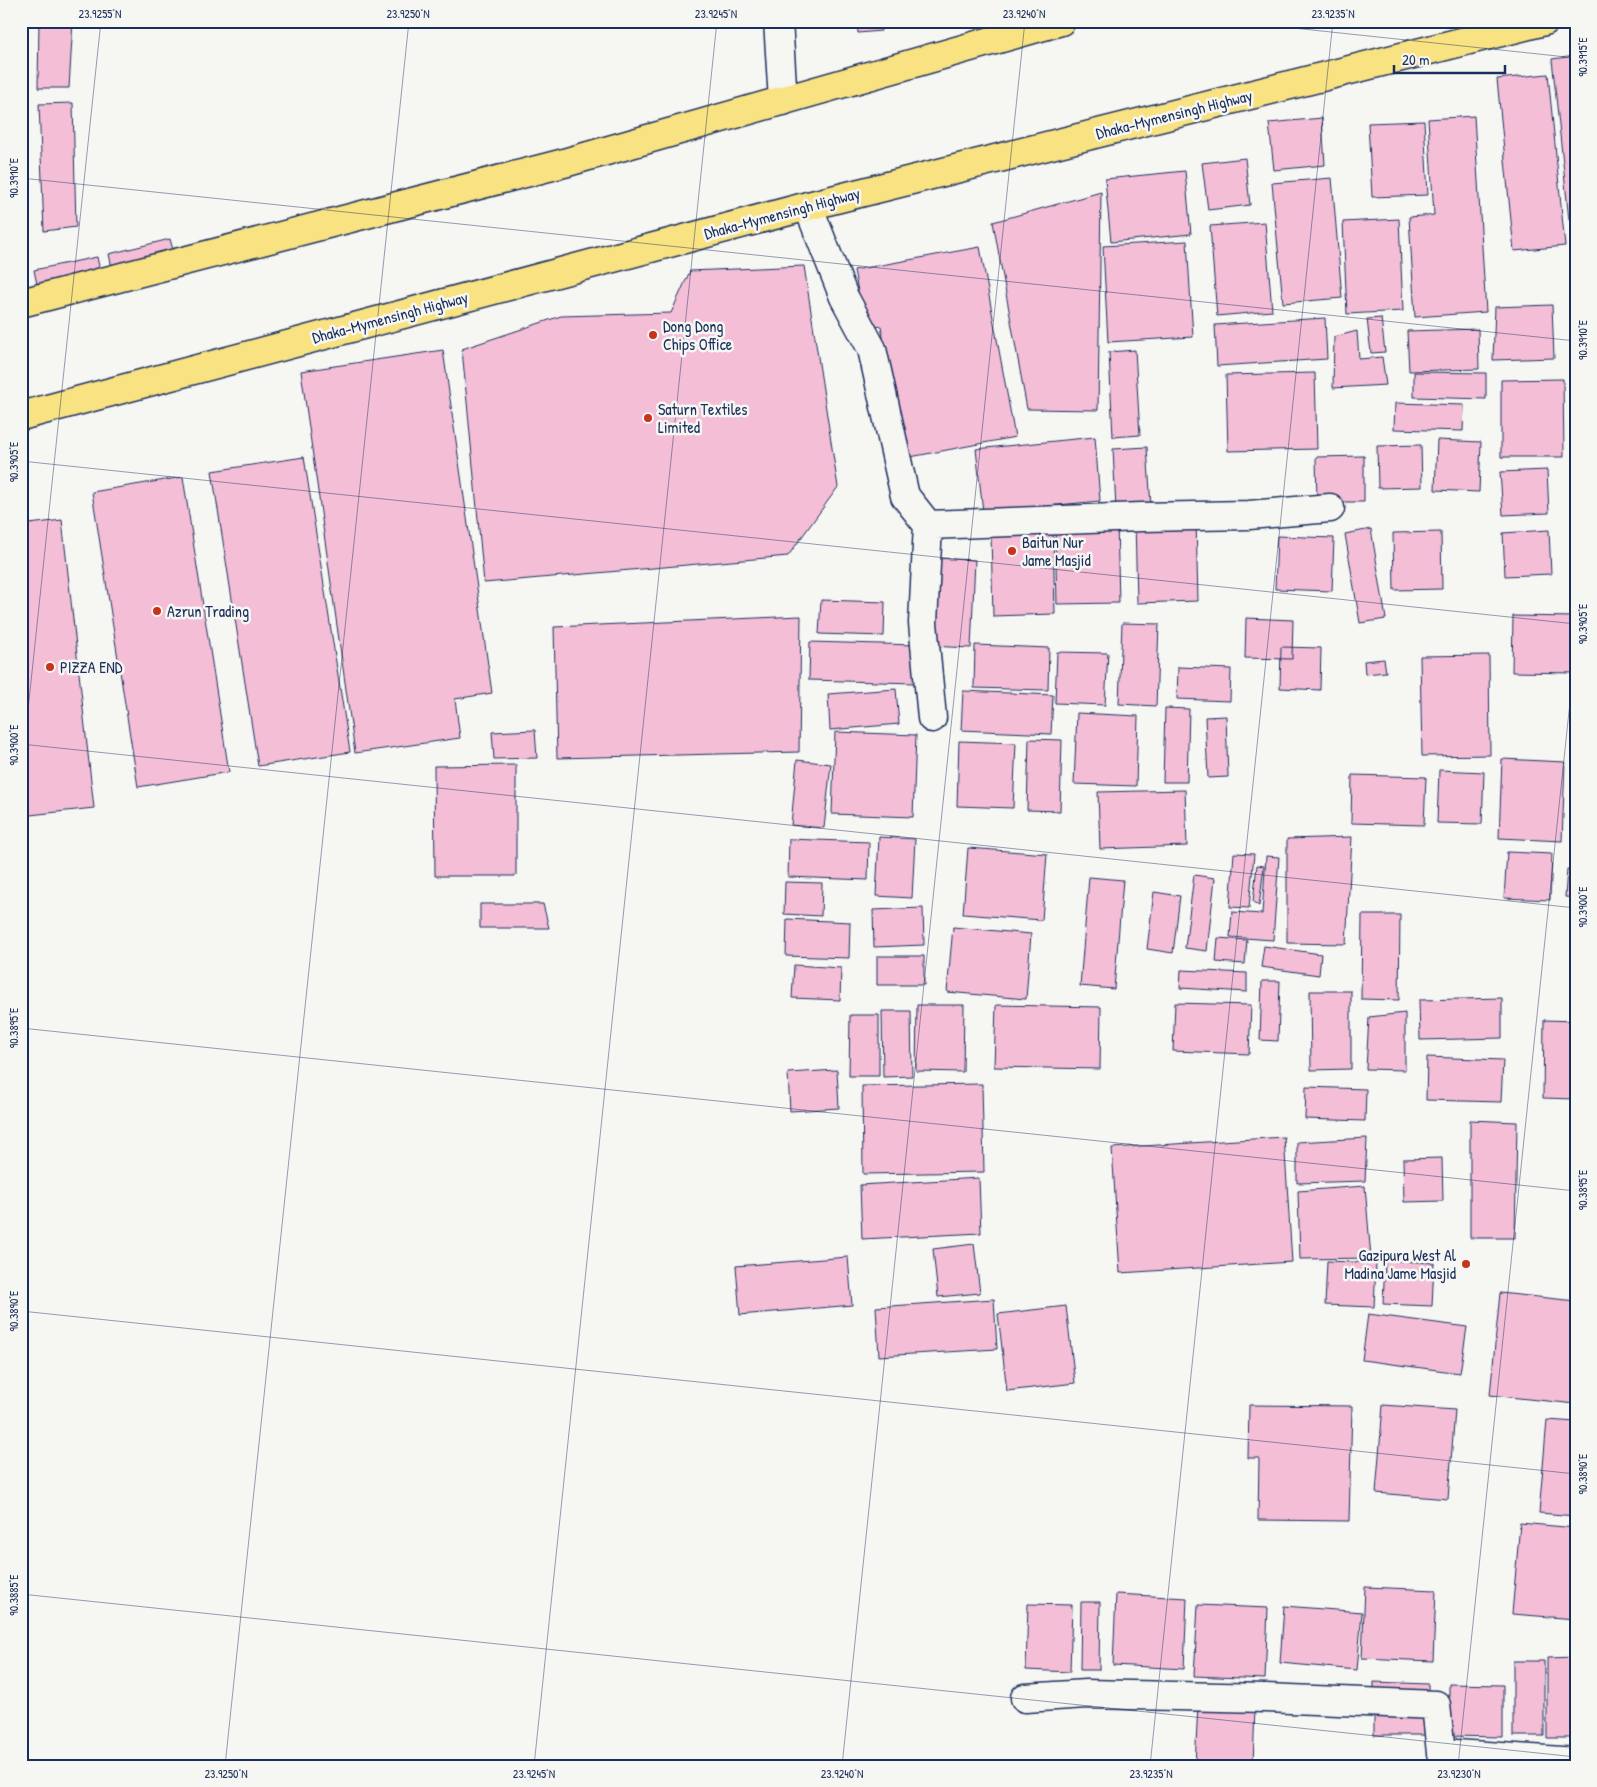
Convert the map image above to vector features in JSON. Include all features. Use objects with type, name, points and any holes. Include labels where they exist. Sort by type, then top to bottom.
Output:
[{"type":"highway","points":[[21,303],[564,163],[1061,21]]},
{"type":"highway","name":"Dhaka-Mymensingh Highway","points":[[21,416],[808,206],[1545,21]]},
{"type":"street","points":[[778,21],[783,101]]},
{"type":"street","points":[[808,206],[844,297],[872,349],[905,496],[928,525],[923,623],[932,718]]},
{"type":"street","points":[[928,525],[1249,515],[1330,508]]},
{"type":"street","points":[[1025,1698],[1086,1694],[1266,1698],[1436,1705],[1441,1753],[1576,1762]]},
{"type":"building","points":[[39,21],[73,21],[69,88],[38,88]]},
{"type":"building","points":[[857,21],[880,21],[881,31],[858,33]]},
{"type":"building","points":[[1576,56],[1576,220],[1569,220],[1552,59]]},
{"type":"building","points":[[1548,74],[1565,246],[1514,251],[1497,79]]},
{"type":"building","points":[[73,103],[76,227],[44,231],[39,104]]},
{"type":"building","points":[[1474,116],[1486,312],[1415,317],[1409,217],[1434,215],[1428,119]]},
{"type":"building","points":[[1322,118],[1325,165],[1274,170],[1269,123]]},
{"type":"building","points":[[1424,121],[1428,195],[1372,197],[1368,123]]},
{"type":"building","points":[[1245,158],[1250,205],[1208,210],[1202,163]]},
{"type":"building","points":[[1185,171],[1191,234],[1111,242],[1105,179]]},
{"type":"building","points":[[1332,178],[1342,298],[1283,303],[1272,183]]},
{"type":"building","points":[[1101,192],[1098,410],[1027,409],[993,222]]},
{"type":"building","points":[[1399,219],[1403,311],[1347,314],[1343,222]]},
{"type":"building","points":[[1265,222],[1272,311],[1217,316],[1210,226]]},
{"type":"building","points":[[170,239],[176,261],[114,277],[109,254]]},
{"type":"building","points":[[1187,241],[1193,337],[1108,342],[1103,246]]},
{"type":"building","points":[[980,247],[1015,437],[905,458],[881,326],[865,329],[854,270]]},
{"type":"building","points":[[97,257],[101,276],[38,289],[34,270]]},
{"type":"building","name":"Saturn Textiles Limited","points":[[804,266],[838,487],[788,556],[484,583],[462,349],[561,316],[671,313],[690,271]]},
{"type":"building","points":[[1552,305],[1554,358],[1493,360],[1495,307]]},
{"type":"building","points":[[1325,318],[1327,359],[1217,366],[1215,325]]},
{"type":"building","points":[[1381,318],[1385,352],[1371,353],[1367,319]]},
{"type":"building","points":[[1478,329],[1479,369],[1409,371],[1407,331]]},
{"type":"building","points":[[1357,331],[1359,359],[1382,357],[1386,385],[1333,388],[1334,337]]},
{"type":"building","points":[[443,350],[492,693],[455,699],[460,738],[355,753],[301,371]]},
{"type":"building","points":[[1135,350],[1140,435],[1113,437],[1109,352]]},
{"type":"building","points":[[1414,372],[1486,373],[1486,399],[1414,397]]},
{"type":"building","points":[[1315,373],[1317,449],[1228,451],[1226,375]]},
{"type":"building","points":[[1563,379],[1564,457],[1501,457],[1501,380]]},
{"type":"building","points":[[1395,403],[1464,405],[1463,431],[1394,429]]},
{"type":"building","points":[[1095,437],[1100,501],[983,512],[976,449]]},
{"type":"building","points":[[1437,440],[1481,442],[1479,492],[1435,490]]},
{"type":"building","points":[[1421,445],[1422,487],[1378,488],[1377,446]]},
{"type":"building","points":[[1147,447],[1151,507],[1116,509],[1113,449]]},
{"type":"building","points":[[1364,456],[1364,502],[1317,502],[1316,457]]},
{"type":"building","name":"Azrun Trading","points":[[304,457],[350,752],[258,766],[212,471]]},
{"type":"building","points":[[1547,470],[1549,513],[1503,515],[1500,472]]},
{"type":"building","name":"Azrun Trading","points":[[183,477],[229,772],[138,787],[92,492]]},
{"type":"building","name":"PIZZA END","points":[[62,520],[94,808],[21,816],[21,525]]},
{"type":"building","points":[[1196,520],[1198,601],[1137,603],[1135,521]]},
{"type":"building","points":[[1117,522],[1119,603],[1057,604],[1055,523]]},
{"type":"building","points":[[1371,529],[1386,619],[1360,623],[1345,534]]},
{"type":"building","points":[[1549,530],[1551,574],[1505,576],[1503,533]]},
{"type":"building","points":[[1441,532],[1442,589],[1394,590],[1393,533]]},
{"type":"building","points":[[1053,533],[1055,614],[993,616],[991,535]]},
{"type":"building","points":[[1277,536],[1334,538],[1332,591],[1275,589]]},
{"type":"building","points":[[932,558],[975,560],[971,648],[929,646]]},
{"type":"building","points":[[821,600],[885,602],[884,636],[819,634]]},
{"type":"building","points":[[801,616],[799,752],[557,758],[554,627]]},
{"type":"building","points":[[1513,616],[1576,617],[1576,673],[1512,672]]},
{"type":"building","points":[[1246,618],[1293,620],[1292,659],[1245,658]]},
{"type":"building","points":[[1122,623],[1159,624],[1156,706],[1119,704]]},
{"type":"building","points":[[810,642],[916,645],[915,683],[809,680]]},
{"type":"building","points":[[975,645],[1049,648],[1048,690],[974,688]]},
{"type":"building","points":[[1281,647],[1321,648],[1320,690],[1280,688]]},
{"type":"building","points":[[1057,652],[1108,653],[1105,705],[1055,703]]},
{"type":"building","points":[[1489,655],[1490,755],[1422,756],[1420,656]]},
{"type":"building","points":[[1384,659],[1386,672],[1365,674],[1364,661]]},
{"type":"building","points":[[1178,667],[1231,669],[1230,701],[1177,699]]},
{"type":"building","points":[[896,689],[899,724],[830,730],[828,694]]},
{"type":"building","points":[[963,691],[1053,695],[1051,734],[961,730]]},
{"type":"building","points":[[1165,708],[1189,709],[1187,782],[1163,782]]},
{"type":"building","points":[[1077,713],[1138,716],[1136,786],[1074,784]]},
{"type":"building","points":[[1226,716],[1228,777],[1208,778],[1205,717]]},
{"type":"building","points":[[535,730],[537,758],[494,759],[492,732]]},
{"type":"building","points":[[835,732],[916,735],[913,817],[832,814]]},
{"type":"building","points":[[1029,739],[1062,740],[1060,811],[1027,810]]},
{"type":"building","points":[[959,741],[1016,743],[1013,808],[957,806]]},
{"type":"building","points":[[1502,759],[1565,762],[1562,841],[1499,838]]},
{"type":"building","points":[[797,760],[831,764],[824,828],[791,825]]},
{"type":"building","points":[[516,765],[516,876],[435,876],[434,766]]},
{"type":"building","points":[[1439,770],[1484,772],[1482,824],[1437,823]]},
{"type":"building","points":[[1352,775],[1426,777],[1424,825],[1351,823]]},
{"type":"building","points":[[1185,790],[1187,846],[1100,849],[1098,792]]},
{"type":"building","points":[[879,837],[915,839],[912,898],[876,896]]},
{"type":"building","points":[[1352,837],[1346,944],[1287,943],[1287,839]]},
{"type":"building","points":[[789,839],[869,842],[868,880],[788,877]]},
{"type":"building","points":[[968,848],[1047,854],[1042,920],[963,914]]},
{"type":"building","points":[[1507,852],[1552,854],[1550,900],[1504,898]]},
{"type":"building","points":[[1234,853],[1254,854],[1249,908],[1230,907]]},
{"type":"building","points":[[1266,856],[1279,857],[1273,940],[1230,937],[1232,912],[1262,914]]},
{"type":"building","points":[[1257,865],[1264,866],[1259,906],[1253,902]]},
{"type":"building","points":[[1567,869],[1576,870],[1576,898],[1565,897]]},
{"type":"building","points":[[1194,875],[1215,878],[1207,951],[1185,948]]},
{"type":"building","points":[[1089,877],[1123,880],[1114,989],[1080,986]]},
{"type":"building","points":[[785,882],[822,883],[821,916],[784,914]]},
{"type":"building","points":[[1154,892],[1180,896],[1173,953],[1147,949]]},
{"type":"building","points":[[480,904],[543,904],[549,928],[480,928]]},
{"type":"building","points":[[923,908],[924,945],[874,947],[873,910]]},
{"type":"building","points":[[1362,915],[1400,915],[1399,1000],[1361,999]]},
{"type":"building","points":[[787,919],[850,922],[849,958],[786,956]]},
{"type":"building","points":[[953,927],[1031,934],[1026,999],[947,992]]},
{"type":"building","points":[[1218,938],[1247,940],[1245,964],[1216,962]]},
{"type":"building","points":[[1264,946],[1321,954],[1319,975],[1261,967]]},
{"type":"building","points":[[877,956],[924,956],[924,985],[877,985]]},
{"type":"building","points":[[794,965],[841,968],[840,1000],[792,998]]},
{"type":"building","points":[[1181,970],[1247,973],[1247,992],[1180,988]]},
{"type":"building","points":[[1262,981],[1280,981],[1278,1041],[1260,1040]]},
{"type":"building","points":[[1310,991],[1351,991],[1351,1069],[1311,1070]]},
{"type":"building","points":[[1502,998],[1502,1038],[1420,1040],[1419,1000]]},
{"type":"building","points":[[1175,1003],[1251,1005],[1249,1054],[1173,1051]]},
{"type":"building","points":[[917,1005],[964,1005],[963,1072],[916,1071]]},
{"type":"building","points":[[996,1005],[1101,1007],[1100,1069],[994,1067]]},
{"type":"building","points":[[882,1011],[911,1011],[912,1076],[883,1077]]},
{"type":"building","points":[[1405,1013],[1405,1070],[1366,1069],[1369,1017]]},
{"type":"building","points":[[850,1015],[879,1015],[879,1076],[849,1076]]},
{"type":"building","points":[[1544,1020],[1576,1021],[1576,1099],[1543,1098]]},
{"type":"building","points":[[1427,1057],[1503,1060],[1501,1102],[1426,1100]]},
{"type":"building","points":[[837,1070],[839,1108],[790,1111],[788,1073]]},
{"type":"building","points":[[982,1084],[984,1172],[863,1174],[862,1086]]},
{"type":"building","points":[[1306,1087],[1366,1089],[1365,1121],[1305,1119]]},
{"type":"building","points":[[1470,1120],[1517,1122],[1515,1238],[1470,1238]]},
{"type":"building","points":[[1284,1137],[1292,1262],[1120,1273],[1112,1148]]},
{"type":"building","points":[[1367,1138],[1365,1181],[1297,1183],[1297,1142]]},
{"type":"building","points":[[1442,1158],[1443,1201],[1404,1202],[1403,1159]]},
{"type":"building","points":[[979,1178],[981,1233],[862,1239],[860,1185]]},
{"type":"building","points":[[1365,1186],[1371,1258],[1300,1259],[1298,1191]]},
{"type":"building","points":[[974,1244],[980,1293],[938,1297],[933,1249]]},
{"type":"building","points":[[848,1257],[852,1305],[740,1315],[736,1266]]},
{"type":"building","points":[[1385,1260],[1434,1263],[1432,1306],[1383,1304]]},
{"type":"building","points":[[1327,1261],[1376,1263],[1374,1307],[1325,1305]]},
{"type":"building","points":[[1500,1293],[1576,1301],[1576,1404],[1490,1395]]},
{"type":"building","points":[[994,1299],[997,1349],[879,1356],[876,1307]]},
{"type":"building","points":[[1066,1306],[1075,1383],[1007,1391],[998,1314]]},
{"type":"building","points":[[1368,1314],[1467,1327],[1460,1373],[1362,1360]]},
{"type":"building","points":[[1249,1405],[1352,1406],[1349,1521],[1258,1520],[1259,1458],[1248,1458]]},
{"type":"building","points":[[1383,1405],[1455,1410],[1448,1499],[1376,1493]]},
{"type":"building","points":[[1547,1420],[1576,1422],[1576,1516],[1539,1513]]},
{"type":"building","points":[[1520,1523],[1576,1528],[1576,1619],[1512,1614]]},
{"type":"building","points":[[1365,1587],[1436,1590],[1433,1661],[1362,1658]]},
{"type":"building","points":[[1116,1594],[1187,1598],[1184,1669],[1113,1665]]},
{"type":"building","points":[[1081,1602],[1100,1602],[1099,1670],[1080,1670]]},
{"type":"building","points":[[1028,1604],[1072,1605],[1070,1672],[1026,1670]]},
{"type":"building","points":[[1198,1605],[1268,1608],[1265,1679],[1194,1676]]},
{"type":"building","points":[[1284,1606],[1362,1612],[1357,1670],[1280,1663]]},
{"type":"building","points":[[1576,1657],[1576,1738],[1547,1738],[1547,1658]]},
{"type":"building","points":[[1513,1661],[1544,1661],[1544,1736],[1513,1736]]},
{"type":"building","points":[[1374,1682],[1428,1684],[1428,1735],[1374,1735]]},
{"type":"building","points":[[1449,1684],[1503,1685],[1503,1737],[1449,1736]]},
{"type":"building","points":[[1198,1704],[1255,1706],[1253,1766],[1195,1766]]},
{"type":"place","name":"Dong Dong Chips Office","points":[[653,335]]},
{"type":"place","name":"Saturn Textiles Limited","points":[[648,418]]},
{"type":"place","name":"Baitun Nur Jame Masjid","points":[[1012,551]]},
{"type":"place","name":"Azrun Trading","points":[[157,611]]},
{"type":"place","name":"PIZZA END","points":[[50,667]]},
{"type":"place","name":"Gazipura West Al Madina Jame Masjid","points":[[1466,1264]]}]
